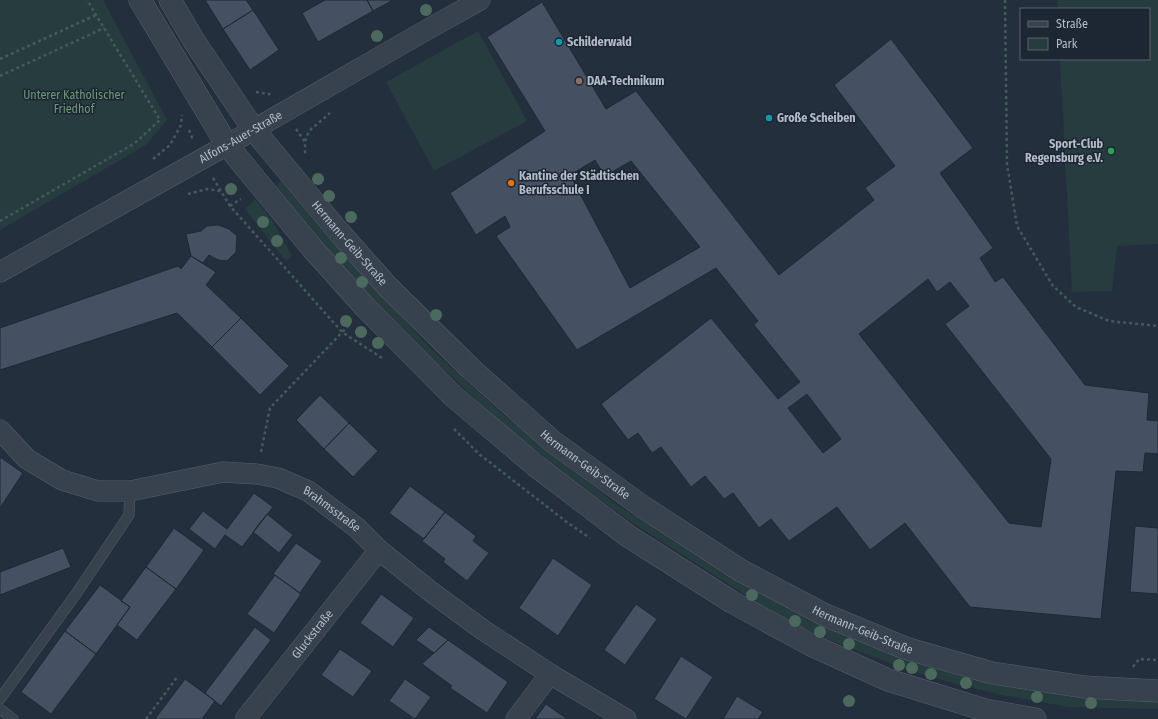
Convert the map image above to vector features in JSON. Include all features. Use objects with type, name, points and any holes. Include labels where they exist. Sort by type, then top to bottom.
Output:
[{"type":"street","points":[[140,0],[227,145],[259,186],[365,307],[453,396],[536,466],[628,536],[732,602],[811,645],[888,680],[985,710],[1035,719]]},
{"type":"street","name":"Hermann-Geib-Straße","points":[[170,0],[194,41],[254,130],[338,231],[387,286],[470,368],[552,441],[643,507],[740,570],[825,615],[904,648],[992,673],[1084,687],[1158,691]]},
{"type":"street","name":"Alfons-Auer-Straße","points":[[0,272],[254,130],[480,0]]},
{"type":"street","name":"Brahmsstraße","points":[[0,430],[27,459],[62,480],[98,491],[130,491],[223,472],[257,474],[278,478],[308,491],[356,527],[379,550],[430,591],[483,630],[550,674],[626,719]]},
{"type":"street","name":"Gluckstraße","points":[[246,718],[379,550]]},
{"type":"street","points":[[516,719],[550,674]]},
{"type":"lane","points":[[0,699],[76,594],[129,515],[130,491]]},
{"type":"lane","points":[[0,709],[13,719]]},
{"type":"path","points":[[0,221],[135,143],[160,120],[88,0]]},
{"type":"path","points":[[1005,0],[1007,164],[1017,226],[1053,286],[1076,307],[1109,321],[1158,326]]},
{"type":"path","points":[[0,59],[96,15]]},
{"type":"path","points":[[0,76],[104,28]]},
{"type":"path","points":[[253,90],[259,93],[269,94],[285,112],[304,142],[305,156]]},
{"type":"path","points":[[152,160],[170,145],[181,126],[182,112],[200,101]]},
{"type":"path","points":[[257,474],[270,408],[365,307]]},
{"type":"path","points":[[1132,668],[1139,659],[1158,660]]},
{"type":"path","points":[[146,719],[178,676]]},
{"type":"green space","name":"Unterer Katholischer Friedhof","points":[[0,0],[103,0],[167,120],[146,145],[0,230]]},
{"type":"green space","name":"Sport-Club Regensburg e.V.","points":[[1057,0],[1158,0],[1158,244],[1117,246],[1112,291],[1072,292],[1060,60],[1150,60],[1150,8],[1058,8]]},
{"type":"green space","points":[[478,31],[527,121],[434,171],[386,82]]},
{"type":"green space","points":[[281,181],[320,228],[428,346],[506,417],[613,502],[723,573],[810,621],[875,646],[1158,702],[1158,709],[1069,707],[1006,696],[956,684],[908,670],[822,637],[788,620],[750,598],[631,522],[534,449],[497,419],[424,351],[360,285],[312,232],[276,186]]},
{"type":"green space","points":[[255,199],[272,220],[292,256],[286,261],[245,209]]},
{"type":"building","points":[[205,0],[246,0],[253,10],[223,29]]},
{"type":"building","points":[[325,0],[367,0],[373,11],[318,42],[302,13]]},
{"type":"building","points":[[367,0],[393,0],[373,11]]},
{"type":"building","points":[[542,2],[606,109],[636,91],[779,275],[874,200],[865,188],[895,166],[834,85],[891,39],[973,148],[940,173],[993,248],[980,258],[995,282],[1003,277],[1085,385],[1149,393],[1147,420],[1158,421],[1158,454],[1145,453],[1143,472],[1116,471],[1101,619],[970,607],[905,523],[870,550],[837,507],[789,541],[771,519],[759,528],[733,493],[724,499],[705,476],[691,487],[661,447],[652,453],[638,433],[628,440],[601,404],[711,318],[778,399],[800,382],[754,325],[758,321],[716,268],[577,350],[496,236],[510,227],[505,216],[476,235],[450,193],[545,131],[487,37]],"holes":[[[595,160],[605,176],[631,161],[700,247],[630,288],[570,175]],[[928,279],[937,292],[950,282],[969,306],[945,324],[1051,459],[1041,527],[1009,523],[859,334]],[[807,394],[841,439],[823,453],[788,408]]]},
{"type":"building","points":[[253,10],[279,50],[250,70],[223,29]]},
{"type":"building","points":[[218,225],[229,229],[237,236],[236,252],[227,261],[218,260],[209,255],[203,263],[191,256],[186,234],[201,231],[207,226]]},
{"type":"building","points":[[191,256],[216,272],[206,285],[241,318],[212,347],[177,313],[0,370],[0,328],[178,266],[181,269]]},
{"type":"building","points":[[241,318],[289,366],[260,395],[212,347]]},
{"type":"building","points":[[320,395],[349,423],[324,449],[296,420]]},
{"type":"building","points":[[349,423],[378,451],[353,477],[324,449]]},
{"type":"building","points":[[0,457],[23,473],[0,508]]},
{"type":"building","points":[[410,486],[445,512],[424,539],[389,513]]},
{"type":"building","points":[[254,493],[273,507],[242,547],[225,535],[215,549],[189,529],[203,511],[227,529]]},
{"type":"building","points":[[445,512],[476,536],[473,541],[489,553],[467,581],[443,562],[445,559],[422,541]]},
{"type":"building","points":[[267,514],[293,535],[279,553],[253,532]]},
{"type":"building","points":[[1135,526],[1158,528],[1158,594],[1130,592]]},
{"type":"building","points":[[174,528],[204,550],[176,589],[146,567]]},
{"type":"building","points":[[296,543],[322,561],[300,593],[273,574]]},
{"type":"building","points":[[63,548],[71,567],[0,595],[0,572]]},
{"type":"building","points":[[553,558],[592,585],[558,636],[519,608]]},
{"type":"building","points":[[146,567],[176,589],[137,640],[117,625],[130,607],[121,601]]},
{"type":"building","points":[[275,575],[301,594],[274,633],[247,614]]},
{"type":"building","points":[[100,585],[130,607],[96,654],[65,631]]},
{"type":"building","points":[[381,594],[414,618],[393,647],[360,623]]},
{"type":"building","points":[[636,604],[657,619],[625,665],[604,650]]},
{"type":"building","points":[[255,627],[271,640],[221,706],[205,693]]},
{"type":"building","points":[[429,627],[448,640],[434,653],[416,640]]},
{"type":"building","points":[[65,631],[96,654],[51,714],[21,692]]},
{"type":"building","points":[[448,640],[508,682],[487,713],[450,688],[452,686],[422,664]]},
{"type":"building","points":[[340,649],[372,671],[353,697],[321,675]]},
{"type":"building","points":[[681,656],[713,677],[686,719],[654,699]]},
{"type":"building","points":[[185,679],[215,701],[202,719],[155,719]]},
{"type":"building","points":[[405,679],[431,697],[415,719],[389,701]]},
{"type":"building","points":[[737,696],[763,712],[758,719],[723,719]]},
{"type":"building","points":[[546,704],[567,719],[535,719]]},
{"type":"place","name":"Schilderwald","points":[[559,42]]},
{"type":"place","name":"DAA-Technikum","points":[[579,81]]},
{"type":"place","name":"Große Scheiben","points":[[769,118]]},
{"type":"place","name":"Sport-Club Regensburg e.V.","points":[[1111,151]]},
{"type":"place","name":"Kantine der Städtischen Berufsschule I","points":[[511,183]]}]
